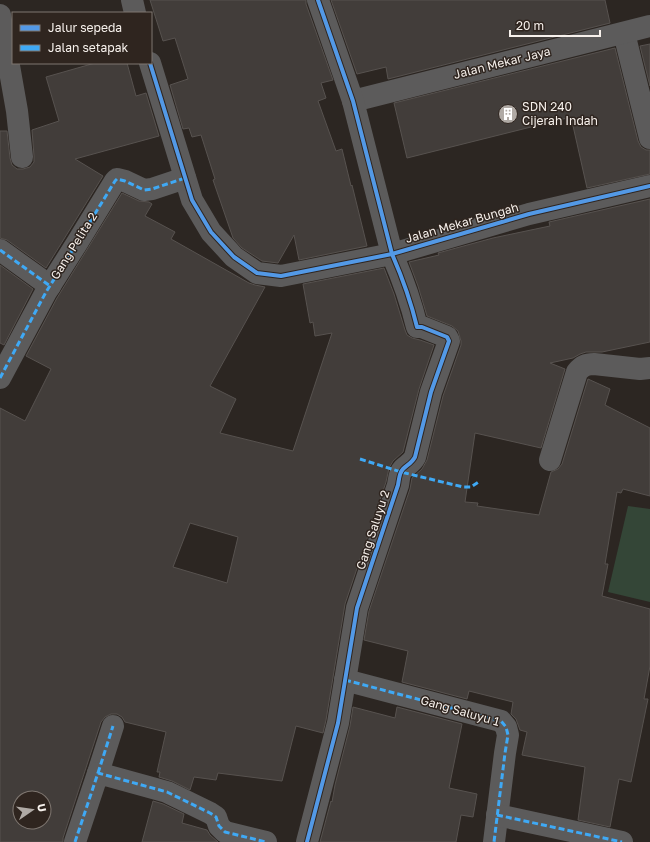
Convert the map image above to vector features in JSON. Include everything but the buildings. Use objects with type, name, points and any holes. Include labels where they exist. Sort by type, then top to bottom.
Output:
[{"type":"street","points":[[132,0],[135,12]]},
{"type":"street","points":[[318,0],[353,101],[392,254]]},
{"type":"street","points":[[0,15],[15,97],[22,157]]},
{"type":"street","name":"Jalan Mekar Jaya","points":[[353,101],[650,26]]},
{"type":"street","points":[[624,33],[650,138]]},
{"type":"street","name":"Jalan Mekar Bungah","points":[[150,64],[192,200],[211,232],[234,257],[257,272],[281,276],[392,254],[529,214],[650,186]]},
{"type":"street","name":"Gang Pelita 2","points":[[0,378],[50,286],[115,181],[117,179],[125,181],[144,190],[152,189],[185,178]]},
{"type":"street","points":[[0,250],[50,286]]},
{"type":"street","name":"Gang Saluyu 2","points":[[306,842],[338,723],[357,608],[401,472],[414,457],[431,392],[449,341],[447,337],[422,327],[417,327],[409,299],[392,254]]},
{"type":"street","points":[[550,460],[577,372],[581,368],[588,364],[640,369],[650,368]]},
{"type":"street","name":"Gang Saluyu 1","points":[[345,680],[502,721],[508,734],[494,842]]},
{"type":"street","points":[[74,842],[113,726]]},
{"type":"street","points":[[98,773],[167,792],[216,817],[219,826],[225,832],[266,842]]},
{"type":"street","points":[[497,815],[622,842]]},
{"type":"green space","points":[[628,506],[650,509],[650,602],[608,592]]},
{"type":"marked path","points":[[0,378],[46,292],[115,181],[117,179],[125,181],[144,190],[152,189],[185,178]]},
{"type":"marked path","points":[[0,250],[50,286]]},
{"type":"marked path","points":[[360,459],[401,472],[463,487],[471,487],[480,481]]},
{"type":"marked path","points":[[345,680],[501,721],[506,727],[508,735],[494,842]]},
{"type":"marked path","points":[[98,773],[113,726]]},
{"type":"marked path","points":[[75,842],[98,773],[167,792],[216,817],[219,826],[225,832],[266,842]]},
{"type":"marked path","points":[[497,815],[622,842]]},
{"type":"cycle path","points":[[307,842],[338,723],[357,608],[398,485],[399,477],[403,469],[415,457],[431,392],[449,341],[447,337],[422,327],[417,327],[406,290],[392,254],[353,101],[318,0]]},
{"type":"cycle path","points":[[150,64],[192,200],[211,232],[234,257],[257,273],[281,276],[392,254],[529,214],[650,186]]},
{"type":"place","name":"SDN 240 Cijerah Indah","points":[[508,114]]}]
